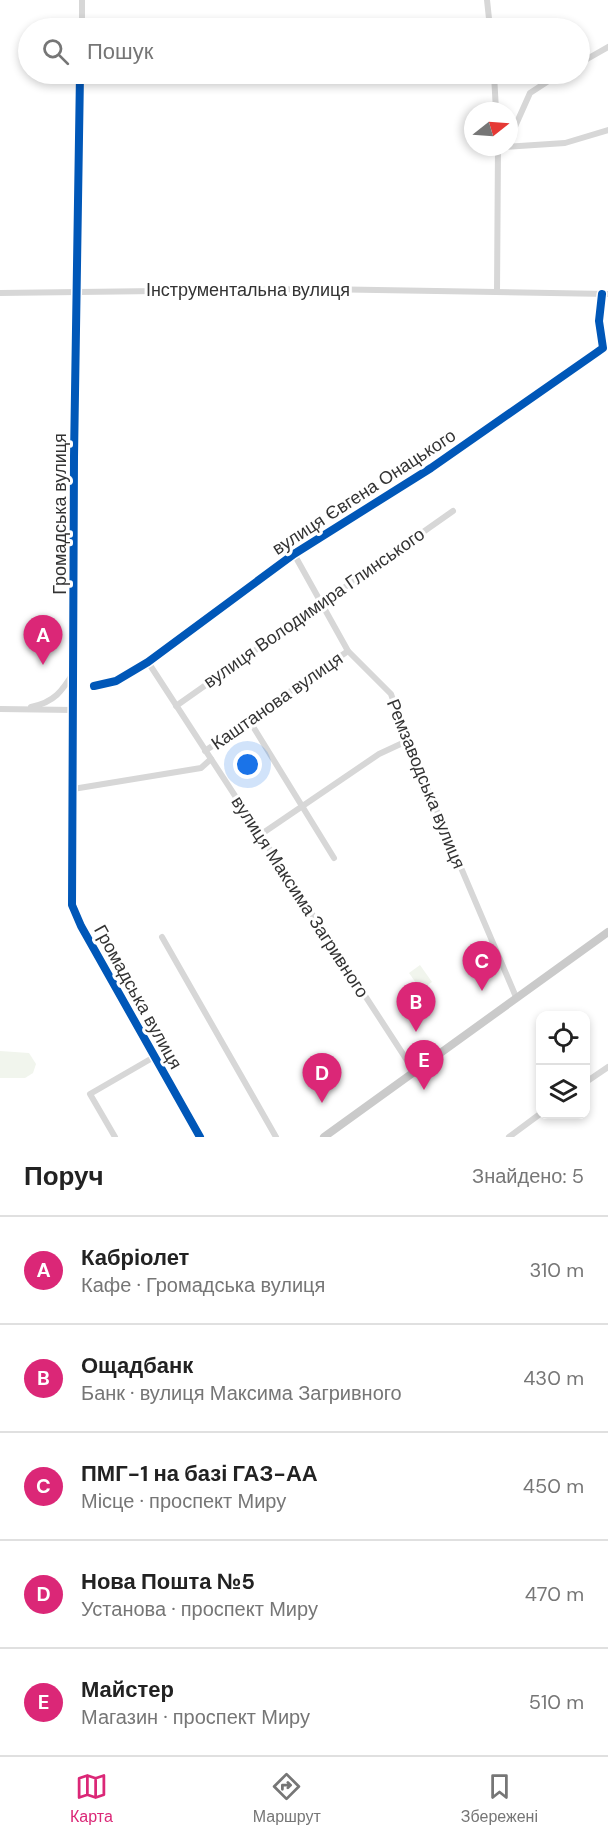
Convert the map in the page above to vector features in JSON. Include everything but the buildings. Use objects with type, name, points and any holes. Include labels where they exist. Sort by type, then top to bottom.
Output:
[{"type":"main road","points":[[324,1137],[337,1134],[414,1071],[608,932]]},
{"type":"street","points":[[81,18],[82,0]]},
{"type":"street","points":[[487,0],[489,18]]},
{"type":"street","points":[[590,57],[608,47]]},
{"type":"street","name":"Громадська вулиця","points":[[80,84],[74,457],[75,671],[72,905],[200,1137]]},
{"type":"street","points":[[495,84],[496,102]]},
{"type":"street","points":[[518,120],[530,93],[544,84]]},
{"type":"street","points":[[518,146],[565,143],[608,130]]},
{"type":"street","points":[[497,292],[499,156]]},
{"type":"street","points":[[499,160],[501,156]]},
{"type":"street","name":"Інструментальна вулиця","points":[[0,293],[318,290],[605,294]]},
{"type":"street","name":"вулиця Євгена Онацького","points":[[94,686],[116,681],[148,662],[294,554],[430,468],[603,348],[599,321],[605,294]]},
{"type":"street","name":"вулиця Володимира Глинського","points":[[176,706],[453,511]]},
{"type":"street","name":"Ремзаводська вулиця","points":[[294,554],[348,651],[392,694],[407,741],[516,997]]},
{"type":"street","name":"Каштанова вулиця","points":[[205,751],[348,651]]},
{"type":"street","name":"вулиця Максима Загривного","points":[[148,662],[414,1071]]},
{"type":"street","points":[[22,709],[52,701],[63,690],[75,671]]},
{"type":"street","points":[[0,709],[74,710]]},
{"type":"street","points":[[249,720],[334,858]]},
{"type":"street","points":[[260,835],[380,754],[407,741]]},
{"type":"street","name":"Каштанова вулиця","points":[[72,789],[201,768],[211,759]]},
{"type":"street","points":[[162,937],[276,1137]]},
{"type":"street","points":[[115,1137],[90,1094],[154,1057]]},
{"type":"street","points":[[590,1080],[608,1067]]},
{"type":"street","points":[[509,1137],[536,1117]]},
{"type":"shaded area","points":[[420,965],[432,982],[421,990],[409,973]]},
{"type":"shaded area","points":[[0,1051],[29,1053],[36,1064],[33,1073],[25,1078],[0,1078]]},
{"type":"cycle path","points":[[80,84],[74,457],[72,905],[81,926],[200,1137]]},
{"type":"cycle path","points":[[94,686],[116,681],[148,662],[294,554],[431,468],[603,348],[599,321],[602,294]]},
{"type":"place","name":"Кабріолет","points":[[43,665]]},
{"type":"place","name":"ПМГ-1 на базі ГАЗ-АА","points":[[482,991]]},
{"type":"place","name":"Ощадбанк","points":[[416,1032]]},
{"type":"place","name":"Майстер","points":[[424,1090]]},
{"type":"place","name":"Нова Пошта №5","points":[[322,1103]]}]
